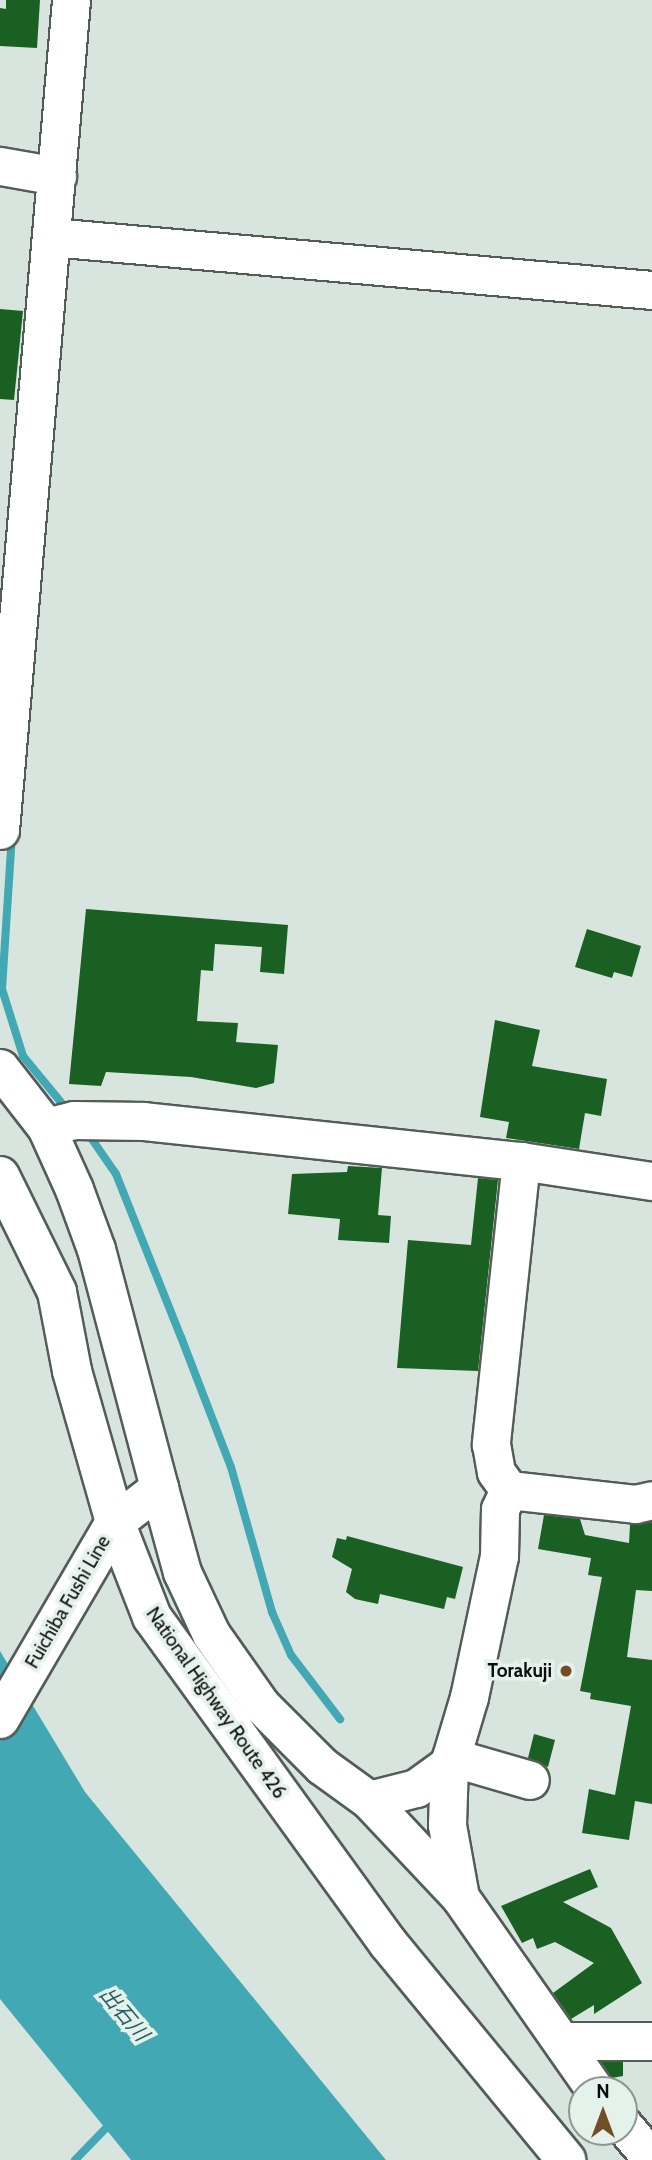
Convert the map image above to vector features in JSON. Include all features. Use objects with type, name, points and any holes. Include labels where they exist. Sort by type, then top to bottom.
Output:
[{"type":"main road","name":"National Highway Route 426","points":[[0,1176],[57,1292],[72,1371],[116,1522],[159,1627],[388,1942],[566,2160]]},
{"type":"main road","name":"Fuichiba Fushi Line","points":[[0,1719],[74,1589],[116,1522]]},
{"type":"street","points":[[0,830],[13,524],[51,237],[71,0]]},
{"type":"street","points":[[0,166],[57,176]]},
{"type":"street","points":[[51,237],[652,290]]},
{"type":"street","points":[[0,1068],[46,1127],[96,1249],[182,1572],[211,1634],[261,1705],[322,1766],[369,1800],[460,1897],[586,2076]]},
{"type":"street","points":[[46,1127],[74,1120],[144,1121],[521,1161],[652,1181]]},
{"type":"street","points":[[521,1161],[491,1444],[496,1472],[509,1490],[635,1504],[652,1500]]},
{"type":"street","points":[[116,1522],[159,1488]]},
{"type":"street","points":[[460,1897],[447,1825],[450,1760],[469,1697],[499,1556],[500,1508],[509,1490]]},
{"type":"street","points":[[369,1800],[416,1788],[450,1760]]},
{"type":"street","points":[[450,1760],[530,1780]]},
{"type":"street","points":[[562,2041],[652,2041]]},
{"type":"street","points":[[638,2143],[652,2160]]},
{"type":"water","name":"出石川","points":[[0,1651],[85,1792],[386,2160],[131,2160],[0,1999]]},
{"type":"building","points":[[6,0],[40,0],[37,48],[0,46],[0,8],[6,9]]},
{"type":"building","points":[[0,309],[23,311],[14,400],[0,399]]},
{"type":"building","points":[[86,909],[288,925],[284,974],[260,972],[262,947],[215,944],[213,971],[201,970],[197,1021],[238,1023],[236,1042],[278,1045],[274,1083],[256,1088],[191,1077],[106,1072],[101,1086],[69,1084]]},
{"type":"building","points":[[587,929],[641,946],[632,977],[614,972],[612,978],[575,967]]},
{"type":"building","points":[[495,1020],[540,1030],[532,1066],[607,1079],[601,1116],[585,1113],[579,1149],[506,1138],[509,1122],[480,1117]]},
{"type":"building","points":[[348,1166],[382,1168],[378,1215],[391,1216],[389,1243],[338,1240],[340,1219],[288,1214],[292,1174],[347,1172]]},
{"type":"building","points":[[478,1178],[498,1180],[478,1371],[397,1368],[408,1240],[471,1245]]},
{"type":"building","points":[[544,1515],[580,1519],[585,1535],[629,1543],[630,1525],[652,1522],[652,1591],[636,1590],[627,1657],[652,1660],[652,1804],[635,1801],[629,1840],[582,1833],[589,1789],[615,1795],[631,1706],[590,1699],[591,1693],[580,1691],[602,1577],[588,1575],[591,1558],[538,1549]]},
{"type":"building","points":[[347,1536],[463,1567],[455,1599],[447,1597],[444,1609],[380,1594],[378,1604],[355,1599],[346,1592],[352,1569],[332,1557],[337,1538],[346,1540]]},
{"type":"building","points":[[534,1734],[555,1740],[548,1767],[528,1758]]},
{"type":"building","points":[[590,1869],[598,1887],[563,1902],[611,1928],[642,1983],[594,2014],[594,2005],[571,2019],[553,1993],[594,1963],[555,1942],[537,1949],[533,1938],[522,1943],[501,1906]]},
{"type":"building","points":[[601,2062],[623,2062],[623,2076],[611,2076]]},
{"type":"waterway","points":[[12,834],[2,989],[23,1056],[69,1112]]},
{"type":"waterway","points":[[87,1132],[116,1174],[181,1337],[231,1467],[272,1612],[291,1655],[340,1719]]},
{"type":"waterway","points":[[75,2160],[112,2122]]},
{"type":"place","name":"Torakuji","points":[[566,1671]]}]
